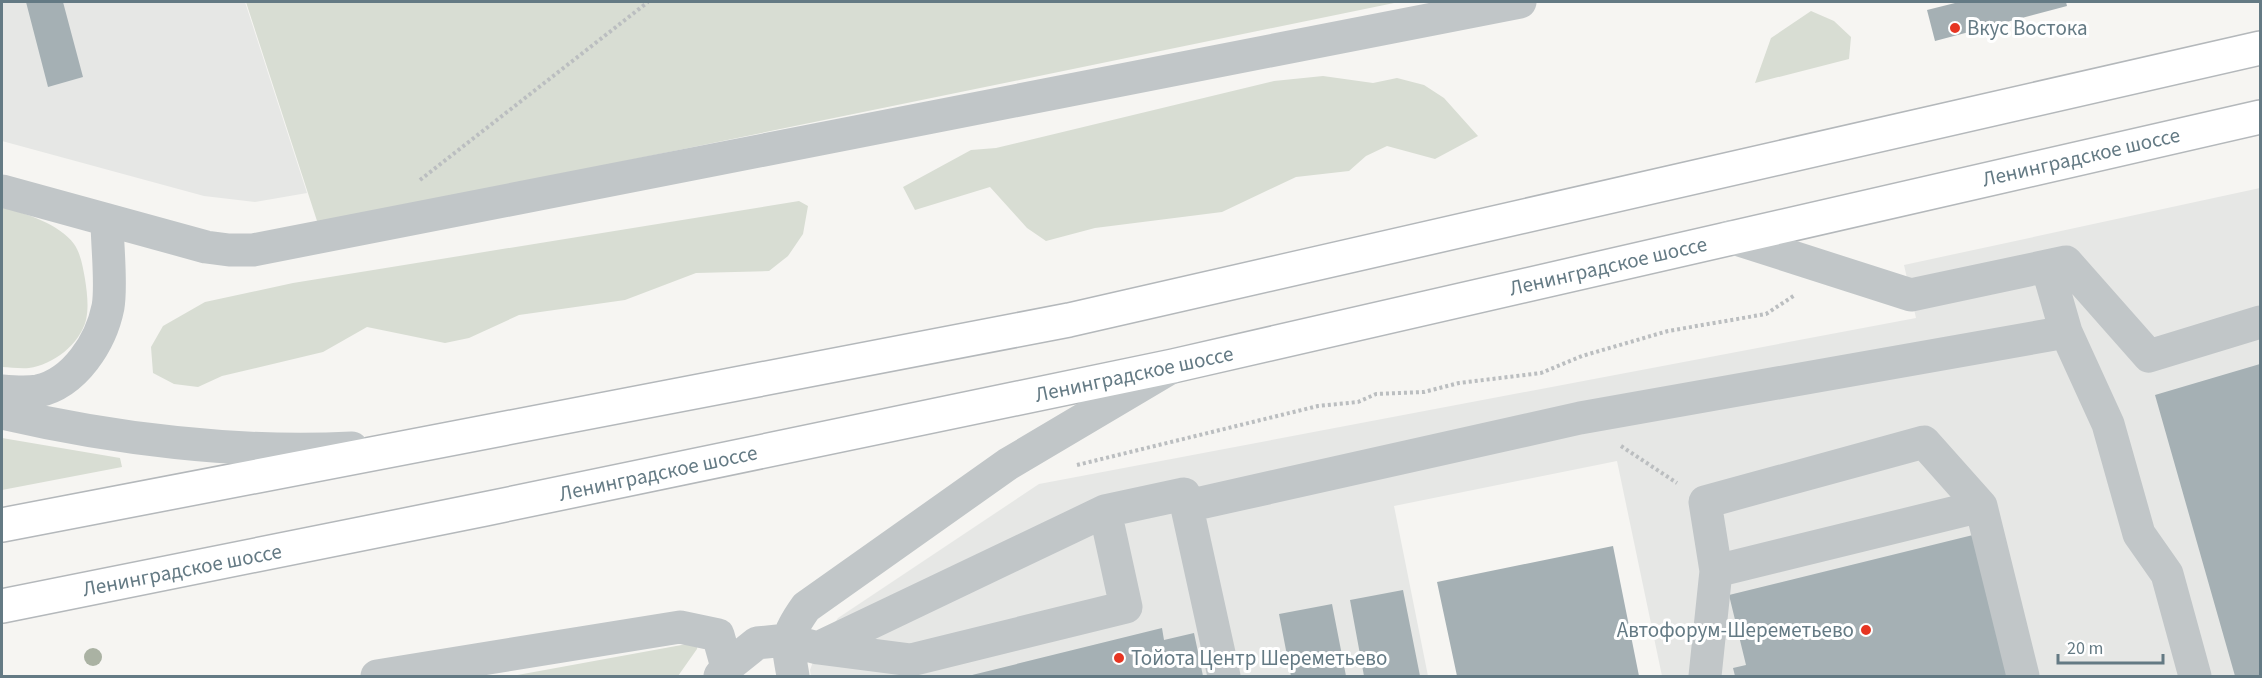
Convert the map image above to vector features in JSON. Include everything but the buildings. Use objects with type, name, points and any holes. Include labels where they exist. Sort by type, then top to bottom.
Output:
[{"type":"highway","points":[[2,525],[1069,320],[2260,48]]},
{"type":"highway","name":"Ленинградское шоссе","points":[[2,606],[1173,366],[2260,117]]},
{"type":"street","points":[[2,191],[206,247],[253,250],[1520,2]]},
{"type":"street","points":[[2,392],[40,391],[66,378],[84,358],[100,334],[108,305],[107,220]]},
{"type":"street","points":[[1730,237],[1911,295],[2066,262],[2149,356],[2260,322]]},
{"type":"street","points":[[2048,266],[2066,332],[2108,424],[2139,534],[2167,574],[2195,676]]},
{"type":"street","points":[[1187,506],[1581,418],[2066,332]]},
{"type":"street","points":[[836,676],[802,644],[792,626],[806,607],[999,470],[1173,366]]},
{"type":"street","points":[[2,413],[53,425],[155,440],[311,450],[420,445]]},
{"type":"street","points":[[1706,676],[1716,571],[1705,502],[1924,442],[1981,506],[2023,676]]},
{"type":"street","points":[[802,644],[1105,511],[1184,494],[1224,676]]},
{"type":"street","points":[[1716,571],[1981,506]]},
{"type":"street","points":[[724,672],[757,643],[802,644],[912,660],[1126,607],[1105,511]]},
{"type":"street","points":[[377,676],[680,627],[718,635],[724,672]]},
{"type":"street","points":[[793,676],[802,644]]},
{"type":"path","points":[[412,186],[648,2]]},
{"type":"path","points":[[1068,467],[1318,406],[1358,402],[1376,394],[1424,392],[1459,383],[1541,373],[1582,356],[1668,330],[1766,314],[1833,270]]},
{"type":"path","points":[[1581,418],[1705,502]]},
{"type":"shaded area","points":[[2,2],[245,2],[307,193],[255,202],[204,196],[2,141]]},
{"type":"shaded area","points":[[246,2],[1399,2],[318,224]]},
{"type":"shaded area","points":[[1811,11],[1834,21],[1851,37],[1849,59],[1755,83],[1771,38]]},
{"type":"shaded area","points":[[1323,76],[1373,83],[1397,78],[1424,85],[1444,98],[1478,136],[1435,159],[1387,146],[1366,156],[1349,171],[1296,177],[1222,212],[1095,228],[1046,241],[1027,228],[990,187],[915,210],[903,187],[971,150],[996,148],[1274,81]]},
{"type":"shaded area","points":[[2260,188],[2260,676],[1662,676],[1617,461],[1394,506],[1428,676],[811,676],[810,670],[818,648],[838,618],[1039,484],[1916,318],[1904,265]]},
{"type":"shaded area","points":[[799,201],[808,206],[803,234],[788,256],[769,271],[696,273],[625,300],[519,315],[469,338],[445,343],[367,327],[323,352],[222,376],[198,387],[174,384],[153,373],[151,347],[163,326],[205,302],[293,283]]},
{"type":"shaded area","points":[[2,207],[41,220],[68,237],[78,252],[85,279],[87,315],[78,337],[56,358],[29,368],[2,367]]},
{"type":"shaded area","points":[[2,438],[120,458],[122,467],[2,490]]},
{"type":"shaded area","points":[[698,642],[697,649],[678,676],[512,676]]},
{"type":"place","name":"Вкус Востока","points":[[1955,28]]},
{"type":"place","name":"Автофорум-Шереметьево","points":[[1866,630]]},
{"type":"place","name":"Тойота Центр Шереметьево","points":[[1119,658]]}]
